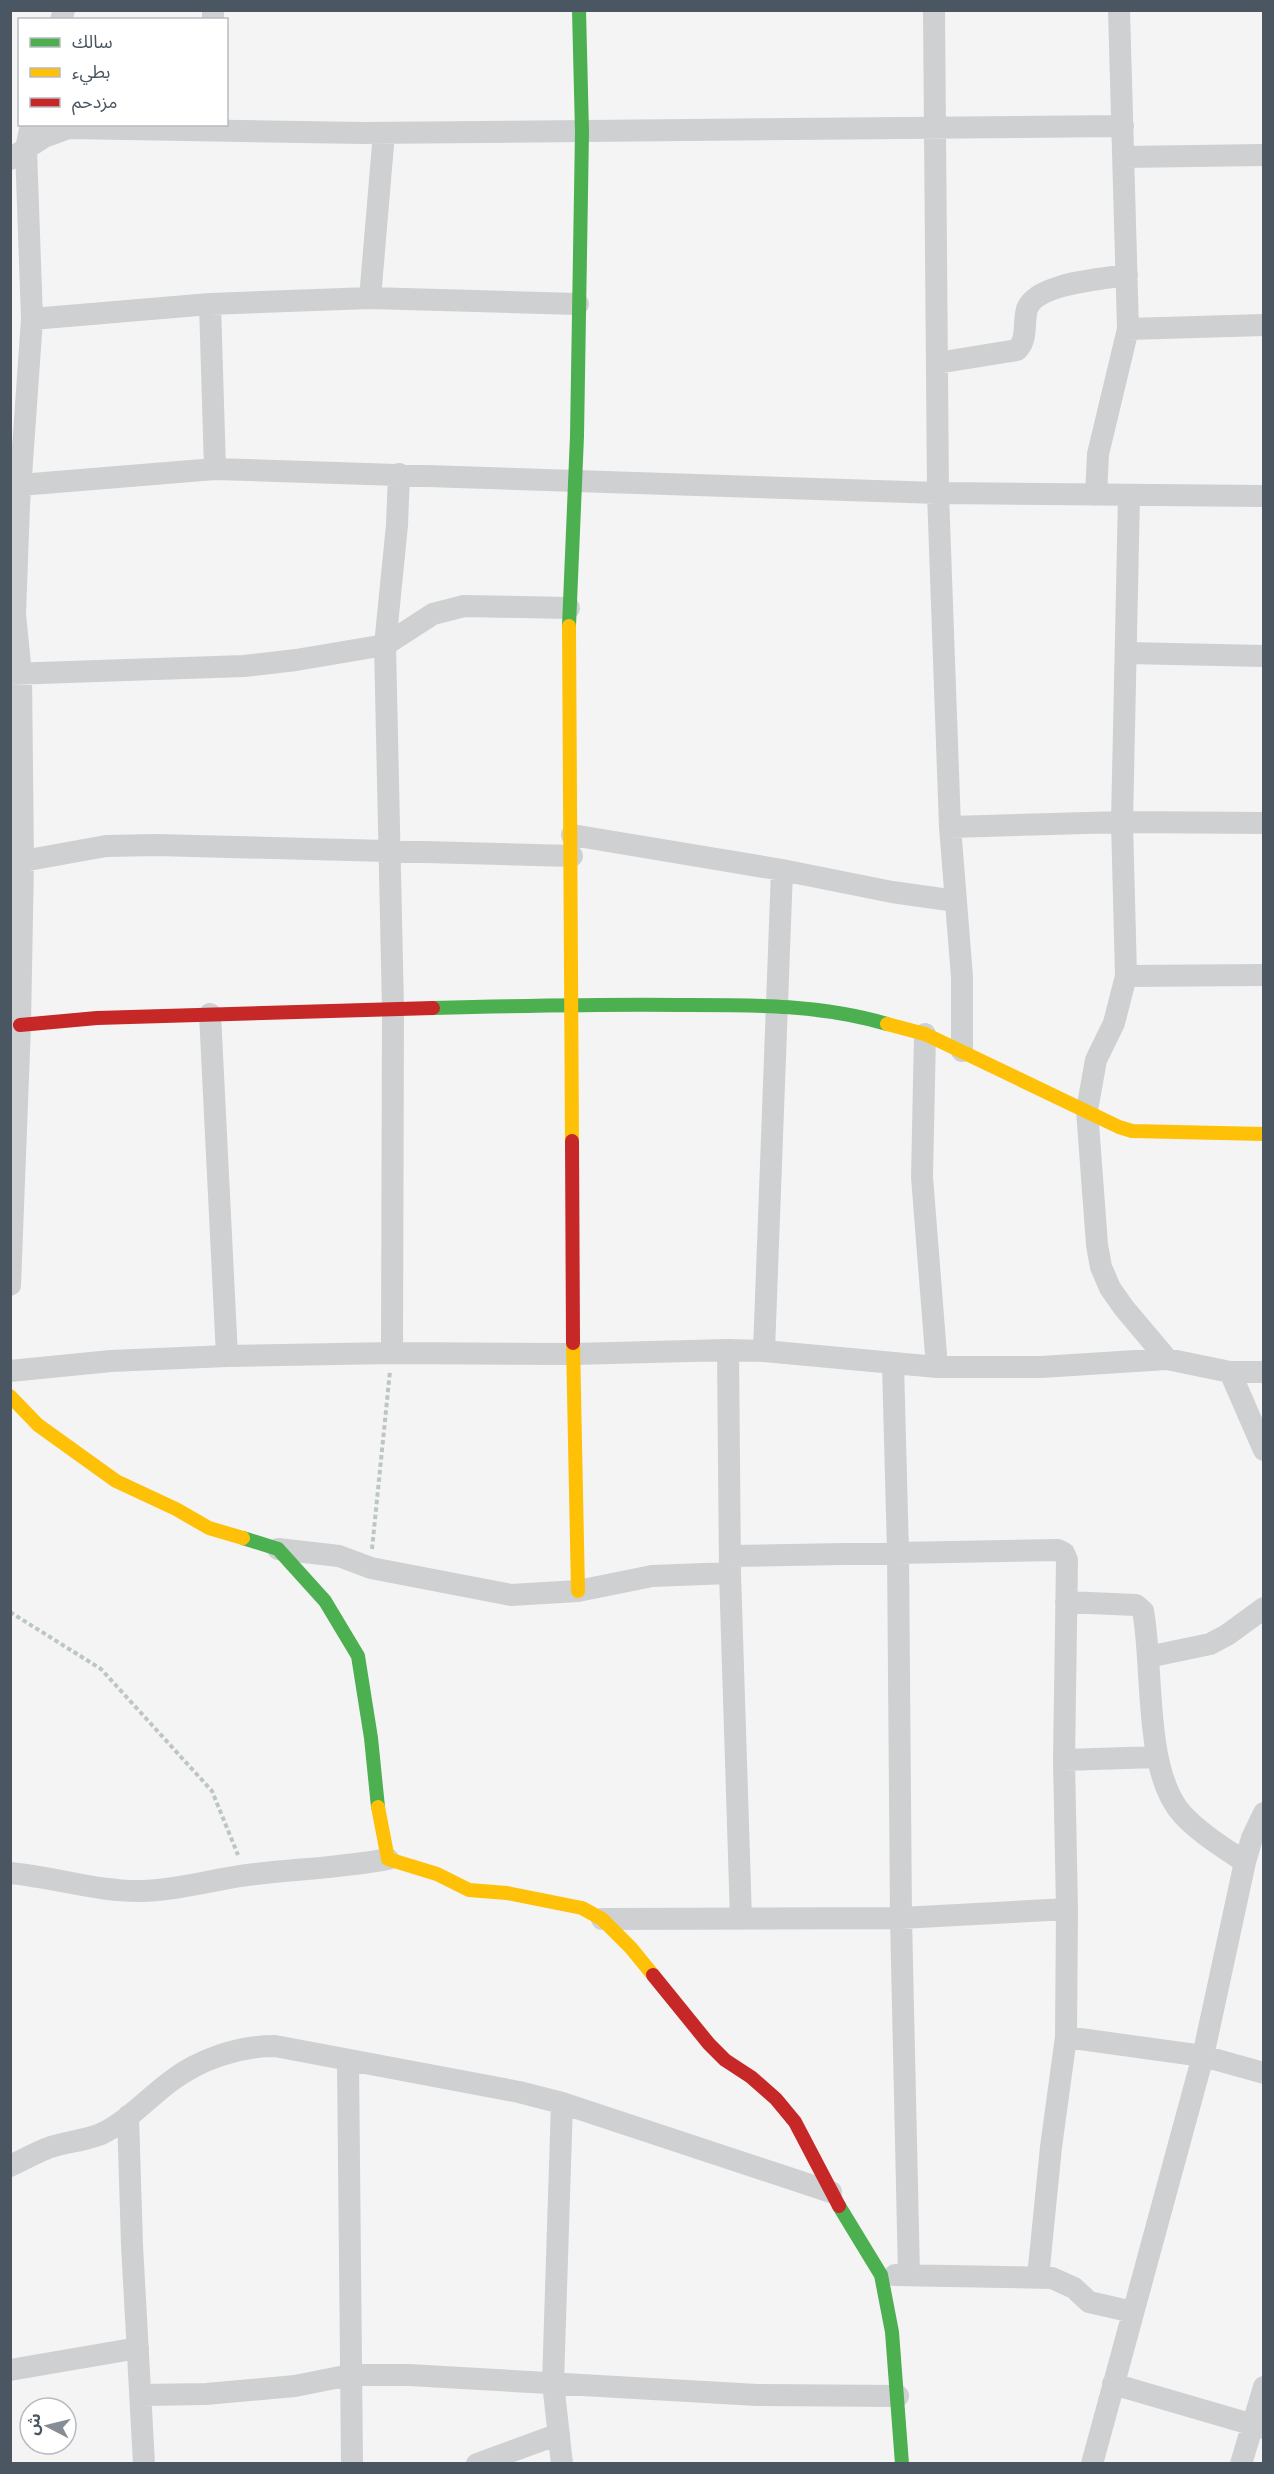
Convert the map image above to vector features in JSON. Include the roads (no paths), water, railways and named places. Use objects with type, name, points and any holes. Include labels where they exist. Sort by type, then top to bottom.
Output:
[{"type":"street","points":[[578,1591],[573,1354],[569,608],[577,436],[582,132],[579,10]]},
{"type":"street","points":[[934,10],[938,493],[950,826],[962,977],[962,1051]]},
{"type":"street","points":[[1096,495],[1098,454],[1128,330],[1119,10]]},
{"type":"street","points":[[10,1285],[20,1025],[22,861],[15,614],[21,485],[33,319],[18,154],[30,126]]},
{"type":"street","points":[[18,154],[57,131],[69,128],[213,127],[384,133],[1123,126]]},
{"type":"street","points":[[370,298],[384,133]]},
{"type":"street","points":[[1124,157],[1263,154]]},
{"type":"street","points":[[937,363],[1017,350],[1023,339],[1028,307],[1032,302],[1058,287],[1127,275]]},
{"type":"street","points":[[33,319],[210,304],[370,298],[578,304]]},
{"type":"street","points":[[210,304],[215,469]]},
{"type":"street","points":[[1128,330],[1263,326]]},
{"type":"street","points":[[21,485],[215,469],[542,478],[574,482],[938,493],[1263,496]]},
{"type":"street","points":[[392,1353],[393,1009],[385,645],[398,525],[399,474]]},
{"type":"street","points":[[1129,496],[1122,822],[1126,975],[1114,1023],[1096,1060],[1087,1110],[1097,1245],[1101,1267],[1110,1288],[1119,1301],[1167,1359]]},
{"type":"street","points":[[16,674],[244,666],[296,660],[385,645],[433,614],[464,606],[569,608]]},
{"type":"street","points":[[1126,653],[1263,656]]},
{"type":"street","points":[[950,826],[1122,822],[1263,823]]},
{"type":"street","points":[[22,861],[106,846],[157,845],[390,851],[572,845],[783,870],[892,892],[956,901]]},
{"type":"street","points":[[764,1351],[783,870]]},
{"type":"street","points":[[1126,975],[1263,975]]},
{"type":"street","points":[[20,1025],[97,1018],[572,1004],[777,1005],[856,1015],[925,1034],[1119,1127],[1132,1131],[1263,1134]]},
{"type":"street","points":[[210,1014],[227,1356]]},
{"type":"street","points":[[925,1034],[922,1177],[937,1367]]},
{"type":"street","points":[[728,1350],[730,1565],[741,1918]]},
{"type":"street","points":[[10,1371],[111,1361],[227,1356],[392,1353],[573,1354],[728,1350],[764,1351],[937,1367],[1041,1367],[1167,1359],[1230,1372],[1263,1372]]},
{"type":"street","points":[[893,1364],[909,2275]]},
{"type":"street","points":[[1230,1372],[1263,1450]]},
{"type":"street","points":[[10,1396],[38,1425],[116,1481],[176,1509],[209,1528],[278,1549],[339,1557],[370,1568],[511,1595],[578,1591],[652,1576],[730,1565],[898,1552],[1058,1550],[1064,1553],[1067,1560],[1064,1760],[1067,1908],[1066,2037],[1051,2147],[1038,2277]]},
{"type":"street","points":[[278,1549],[325,1601],[358,1656],[371,1738],[380,1821],[388,1860]]},
{"type":"street","points":[[1066,1602],[1136,1605],[1143,1611],[1157,1757],[1171,1799],[1183,1815],[1245,1862]]},
{"type":"street","points":[[1148,1658],[1210,1644],[1227,1635],[1263,1608]]},
{"type":"street","points":[[1064,1760],[1157,1757]]},
{"type":"street","points":[[1092,2463],[1203,2056],[1245,1862],[1263,1813]]},
{"type":"street","points":[[10,1873],[73,1884],[140,1891],[178,1888],[246,1875],[350,1867],[388,1860],[437,1874],[469,1890],[507,1893],[582,1908],[602,1919],[631,1948],[709,2044],[725,2060],[751,2077],[776,2099],[795,2122],[831,2192],[881,2275],[892,2332],[902,2463]]},
{"type":"street","points":[[602,1919],[901,1918],[1067,1908]]},
{"type":"street","points":[[1066,2037],[1203,2056],[1263,2073]]},
{"type":"street","points":[[10,2166],[47,2149],[102,2133],[128,2116],[173,2079],[196,2066],[224,2054],[255,2046],[274,2046],[519,2092],[562,2103],[831,2192]]},
{"type":"street","points":[[348,2061],[352,2463]]},
{"type":"street","points":[[562,2103],[553,2383],[562,2463]]},
{"type":"street","points":[[128,2116],[144,2463]]},
{"type":"street","points":[[881,2275],[1052,2278],[1066,2284],[1089,2302],[1133,2312]]},
{"type":"street","points":[[10,2370],[138,2348]]},
{"type":"street","points":[[141,2395],[206,2394],[265,2389],[295,2386],[350,2375],[409,2375],[757,2395],[898,2396]]},
{"type":"street","points":[[1113,2384],[1258,2426]]},
{"type":"street","points":[[1241,2463],[1258,2426],[1263,2386]]},
{"type":"street","points":[[477,2463],[559,2434]]}]
